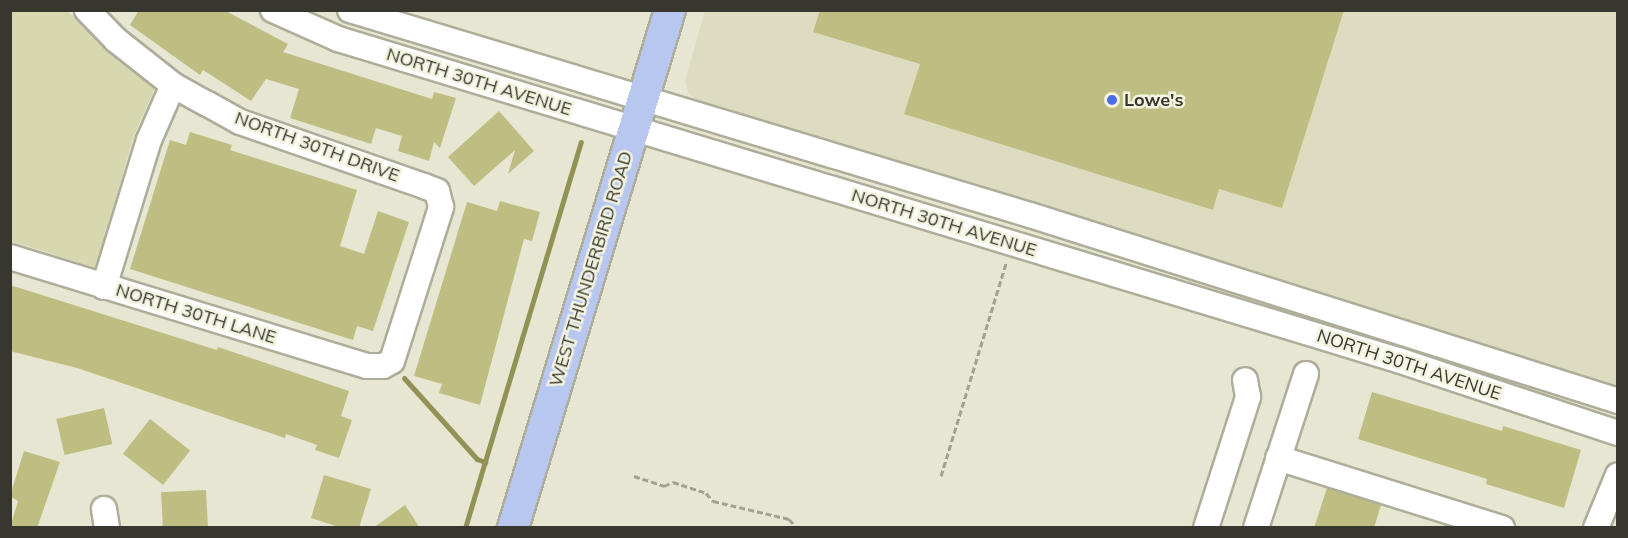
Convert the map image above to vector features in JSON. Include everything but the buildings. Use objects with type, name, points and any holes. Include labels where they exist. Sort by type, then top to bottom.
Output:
[{"type":"main road","name":"WEST THUNDERBIRD ROAD","points":[[513,528],[670,10]]},
{"type":"street","name":"NORTH 30TH DRIVE","points":[[87,10],[116,40],[173,86],[240,122],[437,191],[441,207],[392,361],[383,366]]},
{"type":"street","name":"NORTH 30TH AVENUE","points":[[273,10],[338,39],[1398,360],[1617,433]]},
{"type":"street","name":"NORTH 30TH AVENUE","points":[[350,10],[1030,215],[1617,401]]},
{"type":"street","points":[[104,286],[149,140],[173,86]]},
{"type":"street","name":"NORTH 30TH LANE","points":[[10,257],[367,366],[383,366]]},
{"type":"street","points":[[1256,528],[1306,374]]},
{"type":"street","points":[[1206,528],[1248,397],[1245,380]]},
{"type":"street","points":[[1278,458],[1502,528]]},
{"type":"street","points":[[1596,528],[1617,475]]},
{"type":"path","points":[[941,476],[1006,262]]},
{"type":"path","points":[[634,476],[664,486],[673,482],[706,493],[713,501],[789,519],[797,528]]},
{"type":"shaded area","points":[[10,11],[67,11],[155,88],[134,135],[96,268],[11,241]]},
{"type":"shaded area","points":[[705,11],[1617,11],[1617,393],[703,106],[688,92],[685,81]]},
{"type":"waterway","points":[[465,528],[581,142]]},
{"type":"waterway","points":[[404,378],[477,459],[485,462]]},
{"type":"place","name":"Lowe's","points":[[1112,100]]}]
